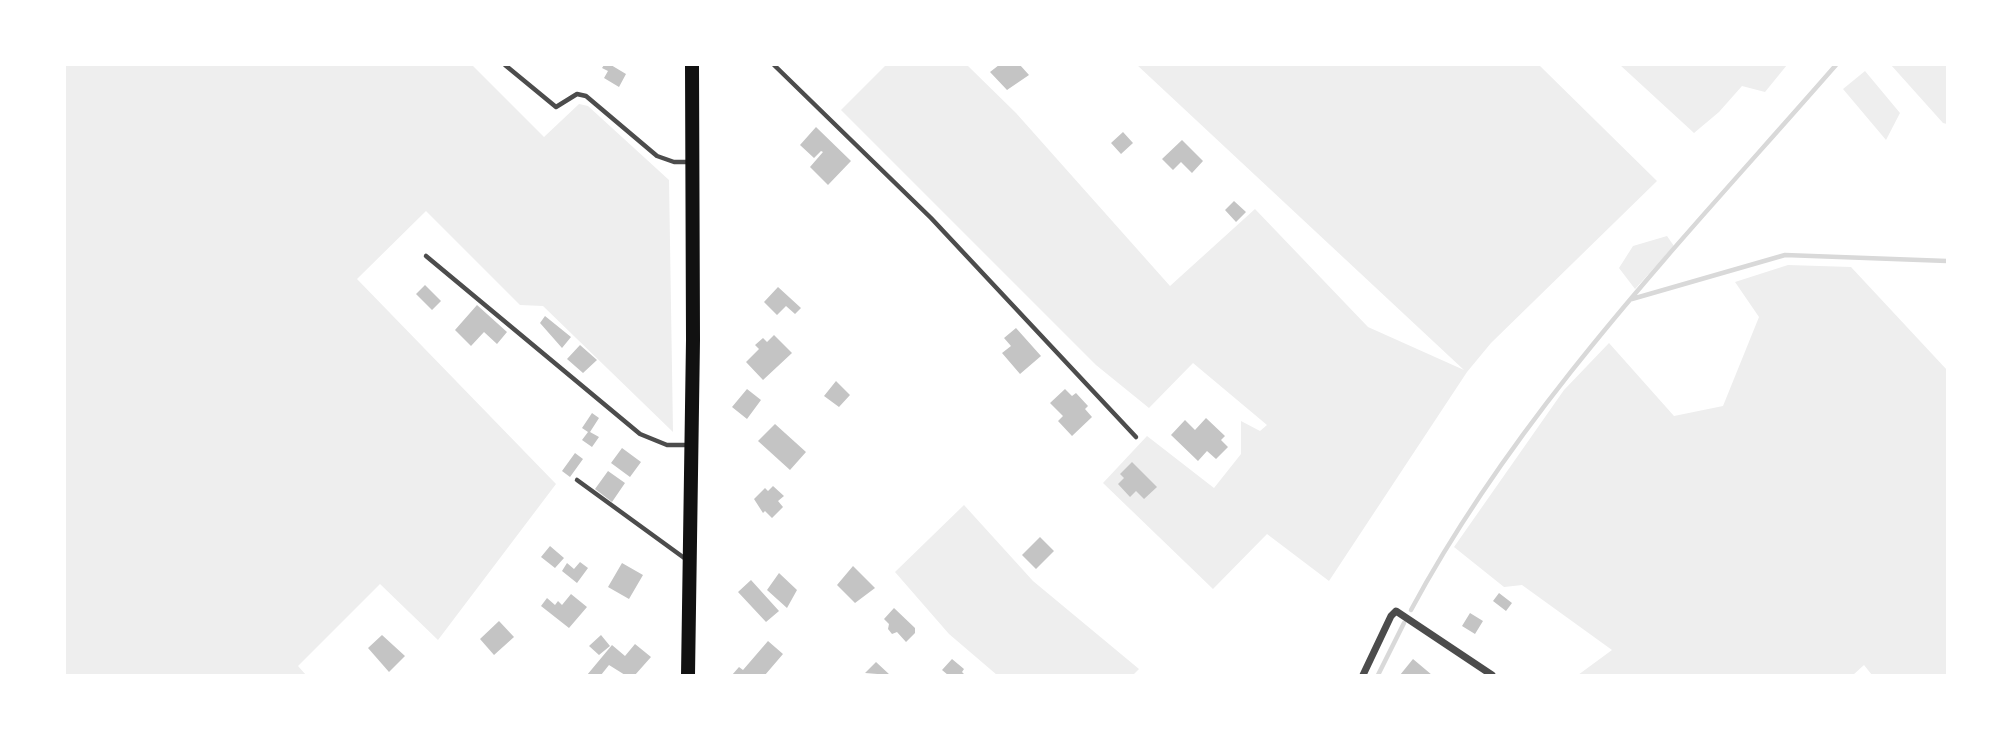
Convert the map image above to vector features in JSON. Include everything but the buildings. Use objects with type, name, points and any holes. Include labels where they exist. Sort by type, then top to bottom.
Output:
[{"type":"main road","points":[[688,675],[694,162],[692,65]]},
{"type":"street","points":[[1363,675],[1391,616],[1396,611],[1492,675]]},
{"type":"lane","points":[[505,65],[556,107],[577,94],[586,96],[657,156],[674,162],[694,162]]},
{"type":"lane","points":[[774,65],[931,218],[1136,437]]},
{"type":"lane","points":[[426,257],[640,434],[667,445],[692,444]]},
{"type":"lane","points":[[577,480],[690,562]]},
{"type":"shaded area","points":[[65,65],[472,65],[544,137],[579,104],[588,106],[669,180],[673,432],[543,306],[520,305],[426,211],[357,279],[556,484],[438,640],[380,584],[298,666],[306,675],[65,675]]},
{"type":"shaded area","points":[[886,65],[967,65],[1016,113],[1170,286],[1255,209],[1368,327],[1464,370],[1137,65],[1539,65],[1657,181],[1491,343],[1467,372],[1329,581],[1267,534],[1213,589],[1103,483],[1147,436],[1214,488],[1241,454],[1241,421],[1260,431],[1267,425],[1193,363],[1149,408],[1096,365],[841,110]]},
{"type":"shaded area","points":[[1620,65],[1787,65],[1765,92],[1742,86],[1719,112],[1694,133]]},
{"type":"shaded area","points":[[1891,65],[1947,65],[1947,124],[1943,123]]},
{"type":"shaded area","points":[[1865,71],[1900,113],[1886,140],[1843,89]]},
{"type":"shaded area","points":[[1667,236],[1674,246],[1635,289],[1619,268],[1633,246]]},
{"type":"shaded area","points":[[1788,265],[1851,267],[1947,370],[1947,675],[1872,675],[1864,665],[1853,675],[1578,675],[1612,650],[1522,585],[1504,587],[1454,547],[1564,390],[1609,343],[1674,416],[1723,406],[1759,317],[1735,282]]},
{"type":"shaded area","points":[[964,505],[1033,581],[1139,669],[1133,675],[997,675],[949,634],[895,572]]},
{"type":"waterway","points":[[1411,610],[1454,535],[1554,394],[1664,260],[1836,65]]},
{"type":"waterway","points":[[1632,299],[1785,255],[1947,261]]},
{"type":"waterway","points":[[1378,675],[1404,623]]}]
